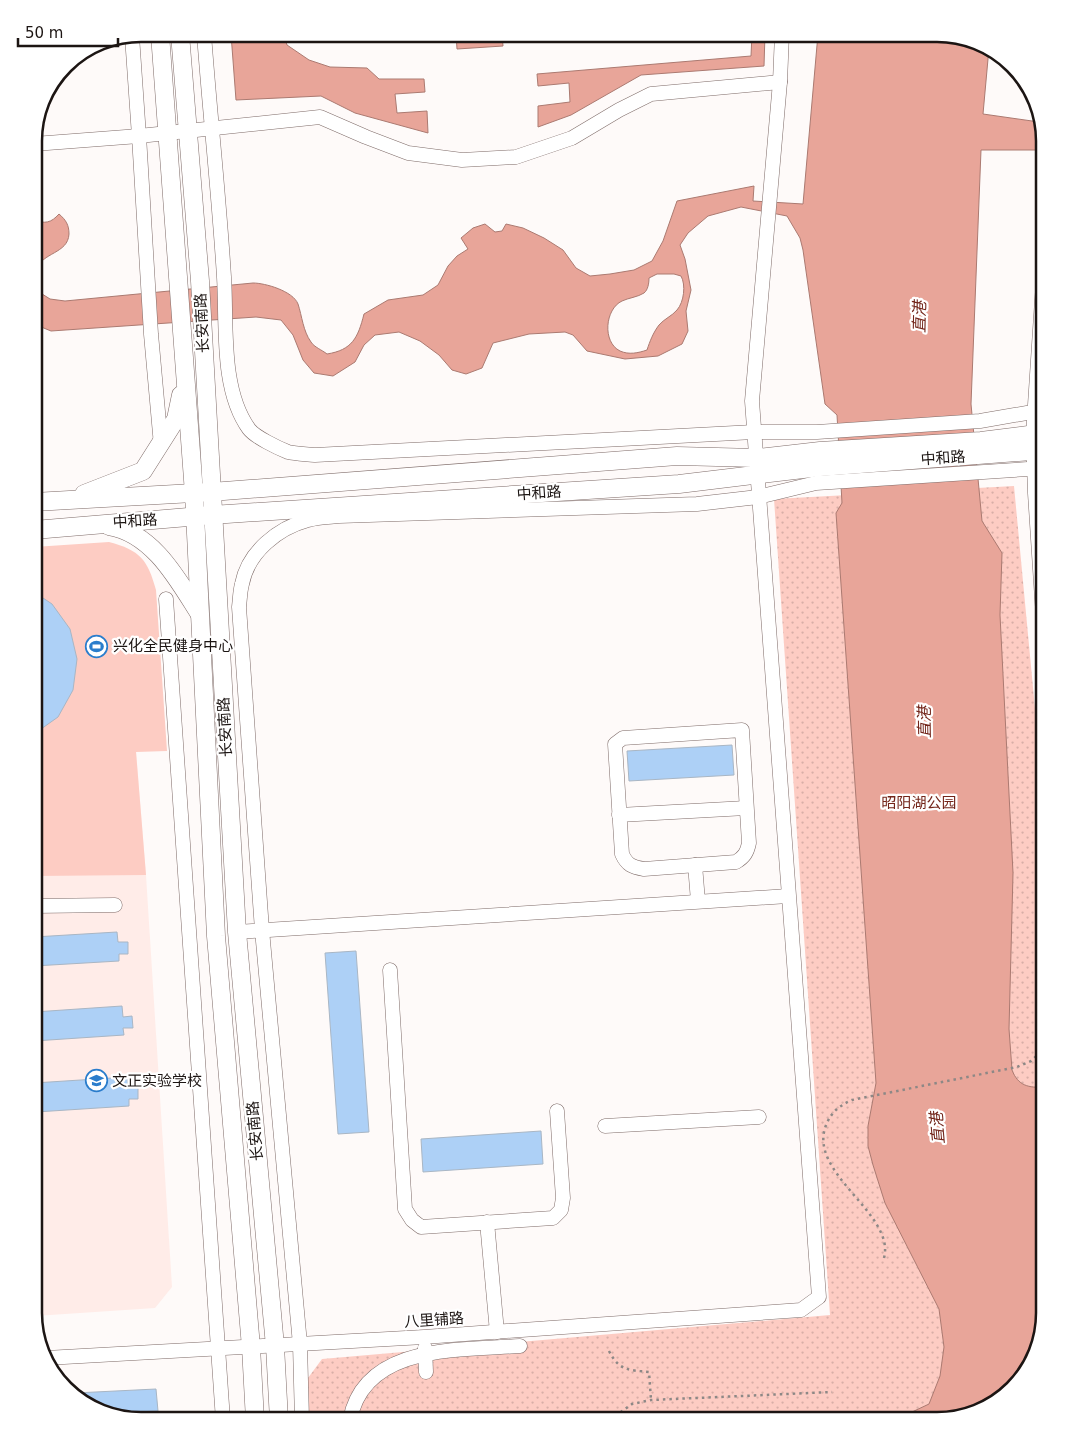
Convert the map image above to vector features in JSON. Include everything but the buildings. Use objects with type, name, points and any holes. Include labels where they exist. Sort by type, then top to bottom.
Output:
[{"type":"main road","name":"长安南路","points":[[160,42],[186,373],[203,493]]},
{"type":"main road","name":"长安南路","points":[[181,42],[202,326],[203,516],[199,613],[216,936],[251,1347],[255,1412]]},
{"type":"main road","points":[[70,499],[143,472],[176,419],[186,373]]},
{"type":"main road","name":"中和路","points":[[43,501],[203,493],[677,456],[757,466],[818,467],[1036,451]]},
{"type":"main road","name":"中和路","points":[[43,529],[203,516],[679,484],[757,466]]},
{"type":"main road","name":"长安南路","points":[[203,516],[278,1412]]},
{"type":"main road","points":[[94,524],[118,528],[136,536],[164,562],[199,613]]},
{"type":"street","points":[[205,42],[224,278],[226,330],[230,373],[236,403],[250,430],[266,441],[288,452],[315,455],[754,432],[816,432],[980,421],[1036,411]]},
{"type":"street","points":[[132,43],[151,334],[161,445]]},
{"type":"street","points":[[237,932],[788,896],[752,400],[780,82],[782,43]]},
{"type":"street","points":[[43,143],[139,136],[320,117],[408,153],[462,160],[516,157],[572,138],[619,110],[651,94],[780,82]]},
{"type":"street","points":[[302,1412],[300,1344],[262,930],[239,607],[242,582],[249,565],[264,543],[284,529],[308,520],[338,516],[697,504],[758,497],[818,467]]},
{"type":"street","points":[[1036,482],[1036,508]]},
{"type":"street","points":[[166,599],[222,1412]]},
{"type":"street","points":[[742,730],[746,808],[748,851],[743,858],[736,862],[644,869],[634,868],[626,863],[622,854],[615,744],[623,738],[742,730]]},
{"type":"street","points":[[619,815],[746,808]]},
{"type":"street","points":[[695,865],[698,901]]},
{"type":"street","name":"八里铺路","points":[[54,1358],[218,1350],[424,1337],[801,1310],[819,1297],[788,896]]},
{"type":"street","points":[[42,906],[115,905]]},
{"type":"street","points":[[390,970],[405,1209],[412,1220],[421,1227],[553,1218],[561,1210],[563,1198],[558,1110]]},
{"type":"street","points":[[605,1126],[760,1117]]},
{"type":"street","points":[[487,1222],[497,1332]]},
{"type":"street","points":[[424,1337],[426,1372]]},
{"type":"street","points":[[353,1412],[361,1392],[372,1377],[392,1365],[442,1351],[520,1346]]},
{"type":"path","points":[[884,1258],[886,1251],[885,1242],[880,1232],[860,1202],[830,1165],[825,1154],[822,1141],[824,1129],[829,1119],[839,1106],[852,1100],[1017,1067],[1036,1056]]},
{"type":"path","points":[[609,1351],[614,1361],[621,1367],[649,1372],[651,1400]]},
{"type":"path","points":[[621,1412],[632,1404],[651,1400],[832,1392]]},
{"type":"shaded area","name":"文正实验学校","points":[[136,751],[146,875],[172,1287],[155,1308],[42,1316],[42,752]]},
{"type":"green space","name":"昭阳湖公园","points":[[1014,486],[1036,719],[1036,1312],[1034,1332],[1025,1356],[1011,1378],[991,1395],[968,1406],[949,1411],[307,1412],[305,1382],[322,1359],[830,1315],[774,499]]},
{"type":"green space","name":"兴化全民健身中心","points":[[109,542],[120,545],[141,558],[150,571],[153,580],[156,590],[167,751],[136,752],[146,875],[42,876],[43,546]]},
{"type":"water","points":[[232,42],[286,42],[287,45],[309,60],[330,67],[367,68],[379,79],[424,79],[425,92],[395,94],[397,113],[427,111],[428,133],[355,113],[321,96],[236,100]]},
{"type":"water","points":[[457,42],[503,42],[503,46],[457,49]]},
{"type":"water","points":[[752,43],[765,43],[764,66],[641,75],[571,115],[538,127],[538,106],[570,102],[569,83],[538,86],[537,74],[751,56]]},
{"type":"water","name":"直港","points":[[817,43],[949,43],[974,50],[988,57],[983,114],[1034,122],[1036,150],[981,150],[971,404],[982,521],[1002,553],[1000,615],[1013,873],[1009,1029],[1014,1075],[1021,1083],[1036,1087],[1036,1312],[1034,1332],[1030,1344],[1019,1367],[1011,1378],[991,1395],[956,1410],[912,1412],[929,1404],[940,1376],[944,1347],[939,1309],[885,1203],[868,1146],[868,1126],[876,1083],[836,513],[842,503],[837,415],[825,404],[803,250],[800,238],[787,216],[741,207],[708,216],[688,233],[680,245],[685,259],[691,290],[686,311],[688,331],[682,344],[658,356],[625,359],[587,351],[573,335],[565,332],[529,334],[493,343],[482,368],[466,374],[452,370],[439,355],[420,341],[399,332],[375,335],[364,345],[355,362],[333,376],[314,373],[303,360],[293,335],[281,320],[256,317],[51,331],[43,328],[43,294],[50,299],[65,301],[253,283],[264,284],[285,292],[295,299],[308,338],[327,354],[336,352],[353,342],[364,314],[388,300],[423,295],[438,285],[448,266],[457,256],[468,249],[461,238],[473,228],[485,224],[495,232],[502,231],[506,224],[523,228],[563,250],[576,268],[590,276],[634,270],[652,261],[663,241],[677,201],[754,186],[753,201],[803,204]],"holes":[[[657,274],[681,276],[684,289],[679,307],[659,325],[647,350],[627,353],[614,347],[610,341],[608,326],[609,318],[616,305],[644,293],[649,278]]]},
{"type":"water","points":[[59,214],[68,225],[68,241],[44,260],[43,222],[48,222]]},
{"type":"place","name":"兴化全民健身中心","points":[[97,646]]},
{"type":"place","name":"文正实验学校","points":[[96,1081]]}]
